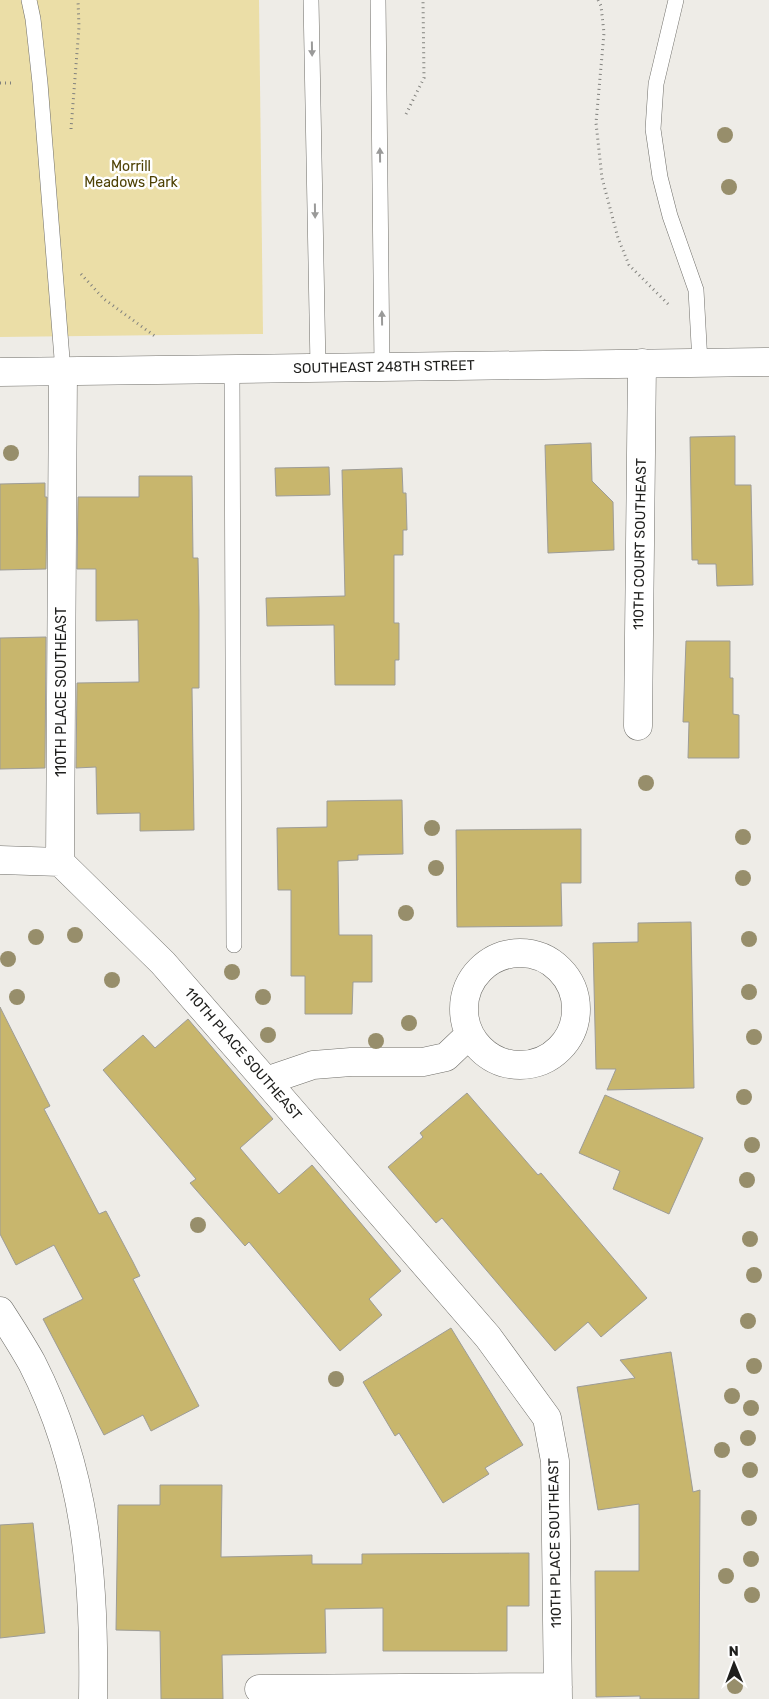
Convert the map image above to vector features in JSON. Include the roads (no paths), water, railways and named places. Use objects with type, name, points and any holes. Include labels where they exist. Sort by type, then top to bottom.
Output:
[{"type":"street","name":"SOUTHEAST 248TH STREET","points":[[0,372],[769,362]]},
{"type":"street","name":"110TH COURT SOUTHEAST","points":[[638,726],[642,363]]},
{"type":"street","name":"110TH PLACE SOUTHEAST","points":[[62,371],[60,862],[163,963],[488,1337],[547,1418],[555,1460],[558,1693]]},
{"type":"street","points":[[0,860],[60,862]]},
{"type":"street","points":[[519,952],[538,955],[556,964],[568,978],[575,995],[577,1013],[573,1031],[563,1046],[548,1058],[532,1065],[513,1066],[496,1060],[480,1050],[469,1035],[463,1017],[464,997],[471,979],[484,965],[500,955],[519,952]]},
{"type":"street","points":[[266,1081],[313,1065],[351,1062],[422,1062],[446,1057],[469,1035]]},
{"type":"street","points":[[0,1311],[31,1362],[44,1389],[65,1444],[78,1489],[85,1530],[92,1603],[94,1699]]},
{"type":"street","points":[[259,1689],[558,1693]]},
{"type":"lane","points":[[29,0],[40,83],[62,371]]},
{"type":"lane","points":[[311,0],[318,367]]},
{"type":"lane","points":[[378,0],[382,367]]},
{"type":"lane","points":[[676,0],[656,84],[654,129],[660,177],[696,290],[700,363]]},
{"type":"lane","points":[[232,369],[234,945]]},
{"type":"park label","name":"Morrill Meadows Park","points":[[131,174]]}]
